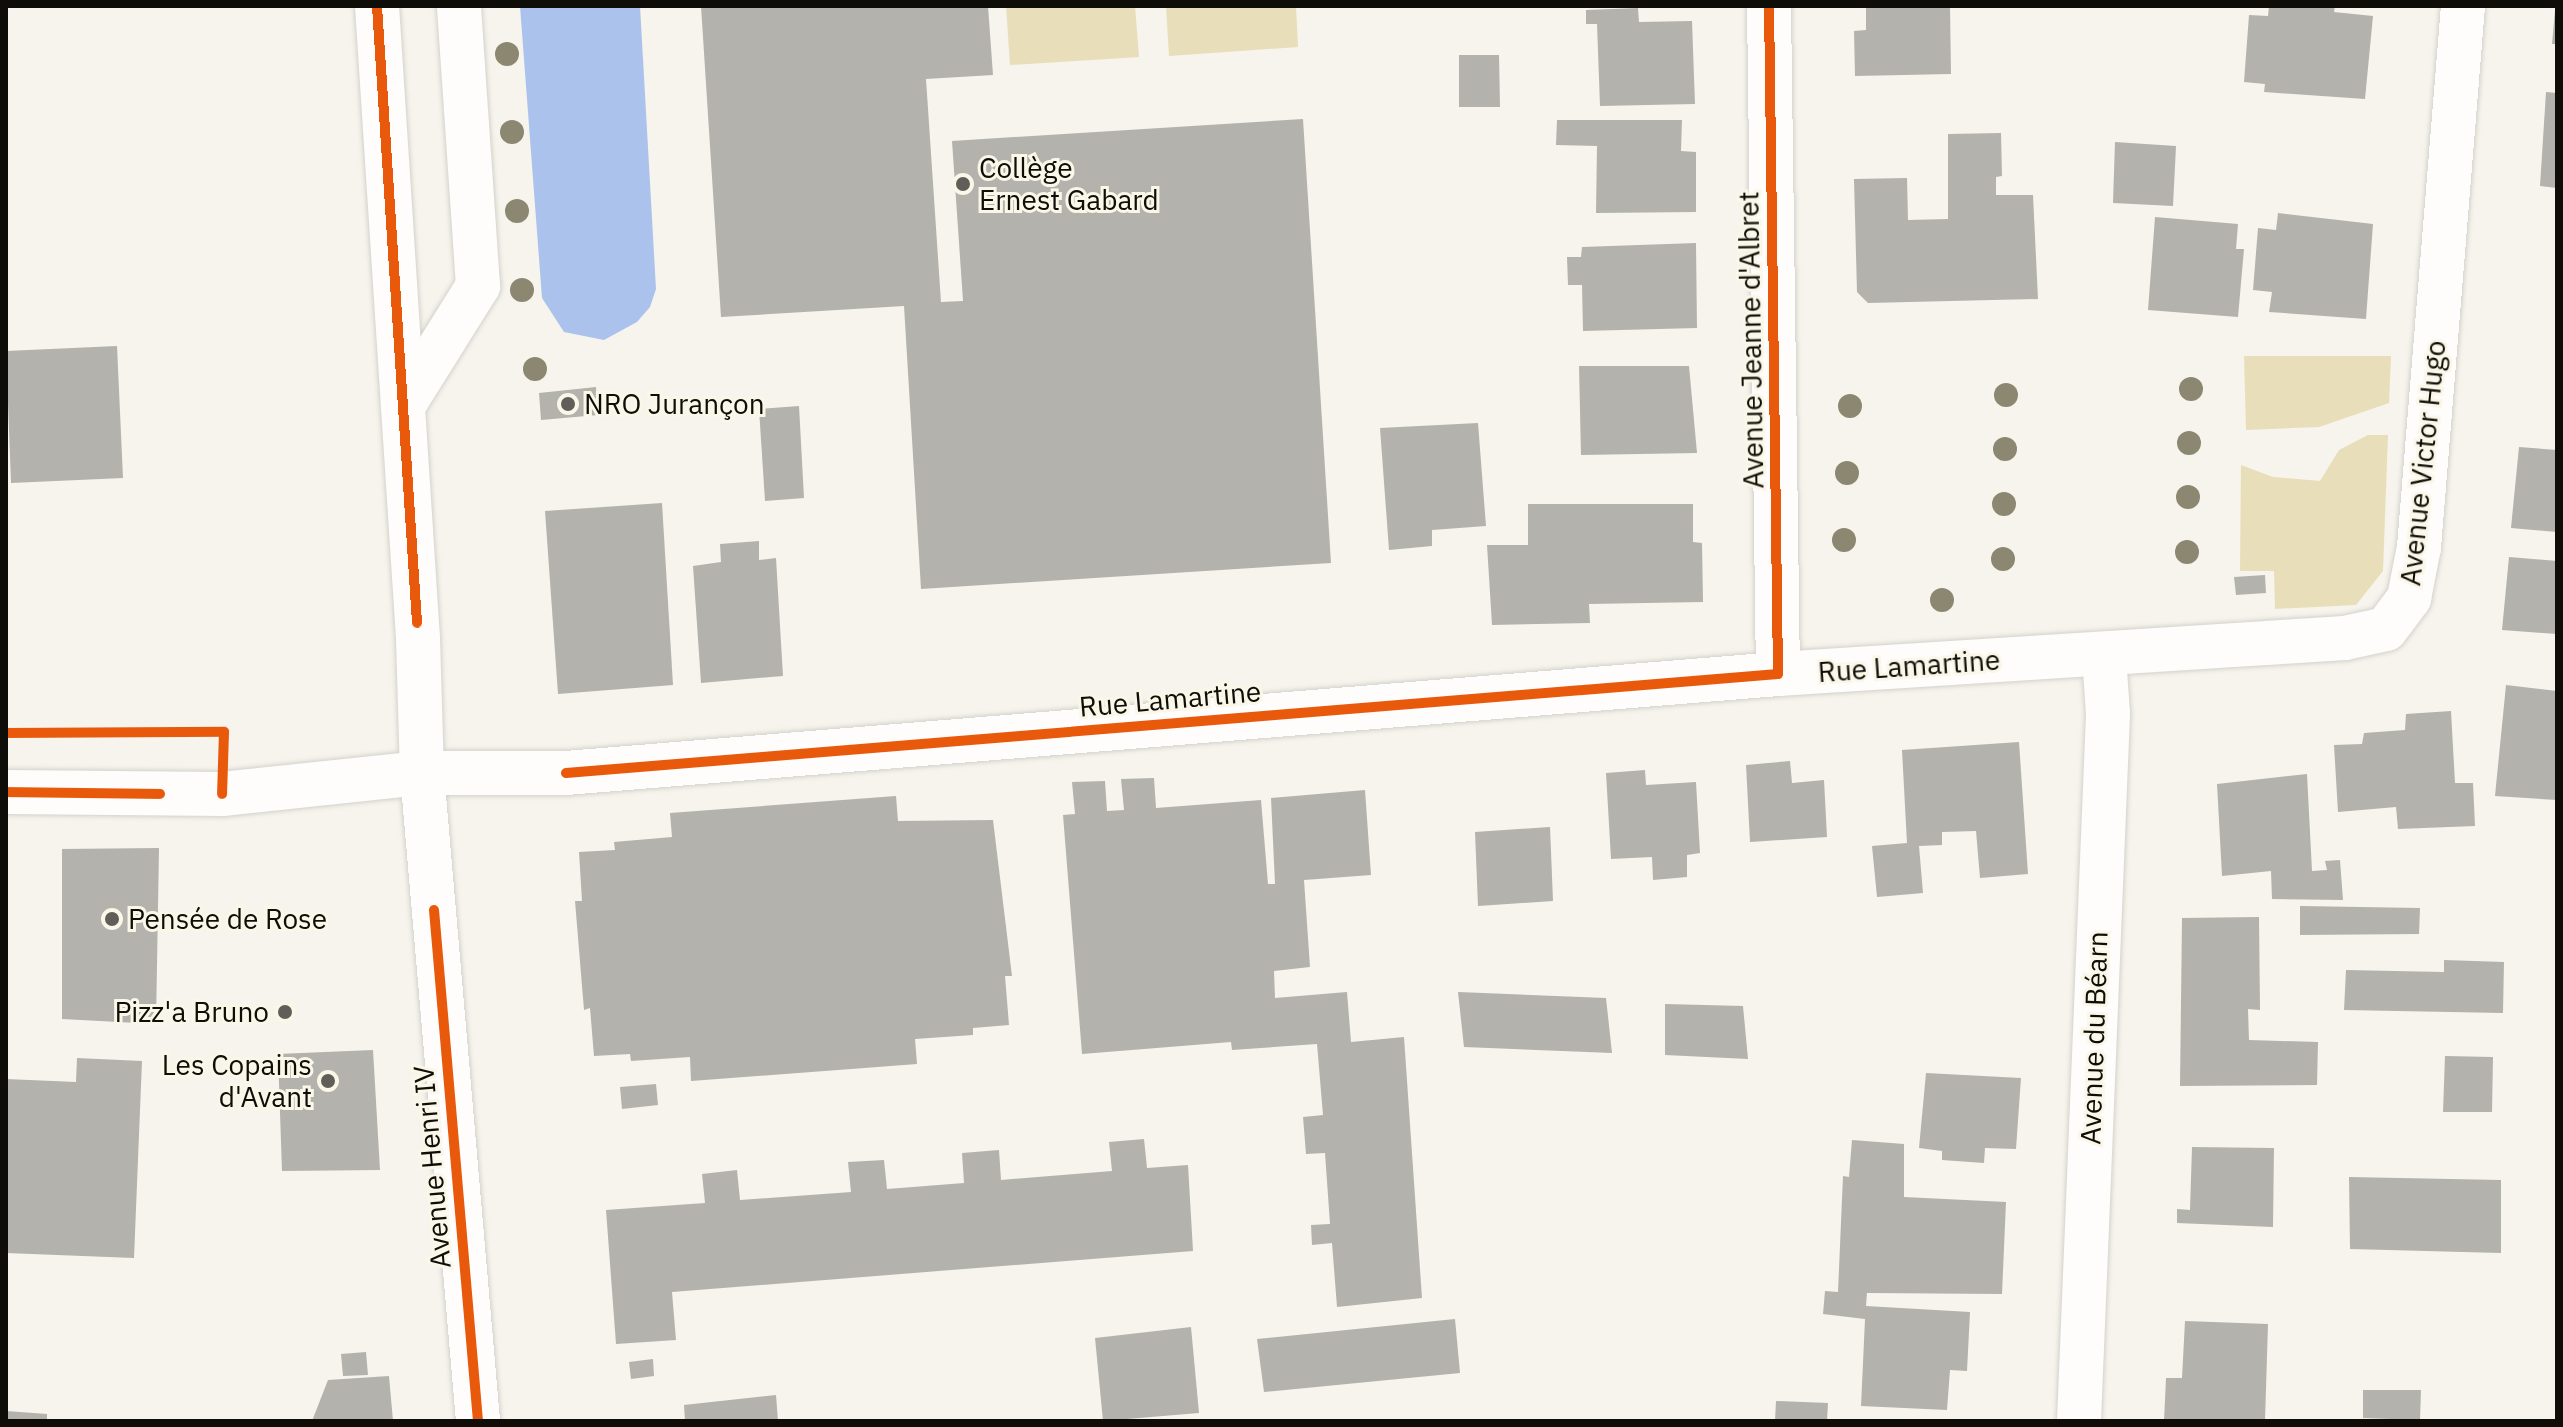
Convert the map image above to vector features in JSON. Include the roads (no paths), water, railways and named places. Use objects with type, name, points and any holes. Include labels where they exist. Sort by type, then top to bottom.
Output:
[{"type":"street","name":"Avenue Henri IV","points":[[377,6],[403,406],[422,773],[478,1421]]},
{"type":"street","points":[[403,406],[478,286],[459,6]]},
{"type":"street","name":"Avenue Jeanne d'Albret","points":[[1769,6],[1778,674]]},
{"type":"street","name":"Avenue Victor Hugo","points":[[2104,655],[2345,638],[2386,629],[2409,598],[2419,547],[2463,6]]},
{"type":"street","name":"Rue Lamartine","points":[[6,792],[222,794],[422,773],[566,773],[1778,674],[2104,655]]},
{"type":"street","name":"Avenue du Béarn","points":[[2079,1421],[2108,714],[2104,655]]},
{"type":"water","points":[[520,6],[640,6],[656,289],[650,307],[637,322],[604,340],[564,332],[542,298]]},
{"type":"place","name":"Collège Ernest Gabard","points":[[963,184]]},
{"type":"place","name":"NRO Jurançon","points":[[568,404]]},
{"type":"place","name":"Pensée de Rose","points":[[112,919]]},
{"type":"place","name":"Pizz'a Bruno","points":[[285,1012]]},
{"type":"place","name":"Les Copains d'Avant","points":[[328,1081]]}]
